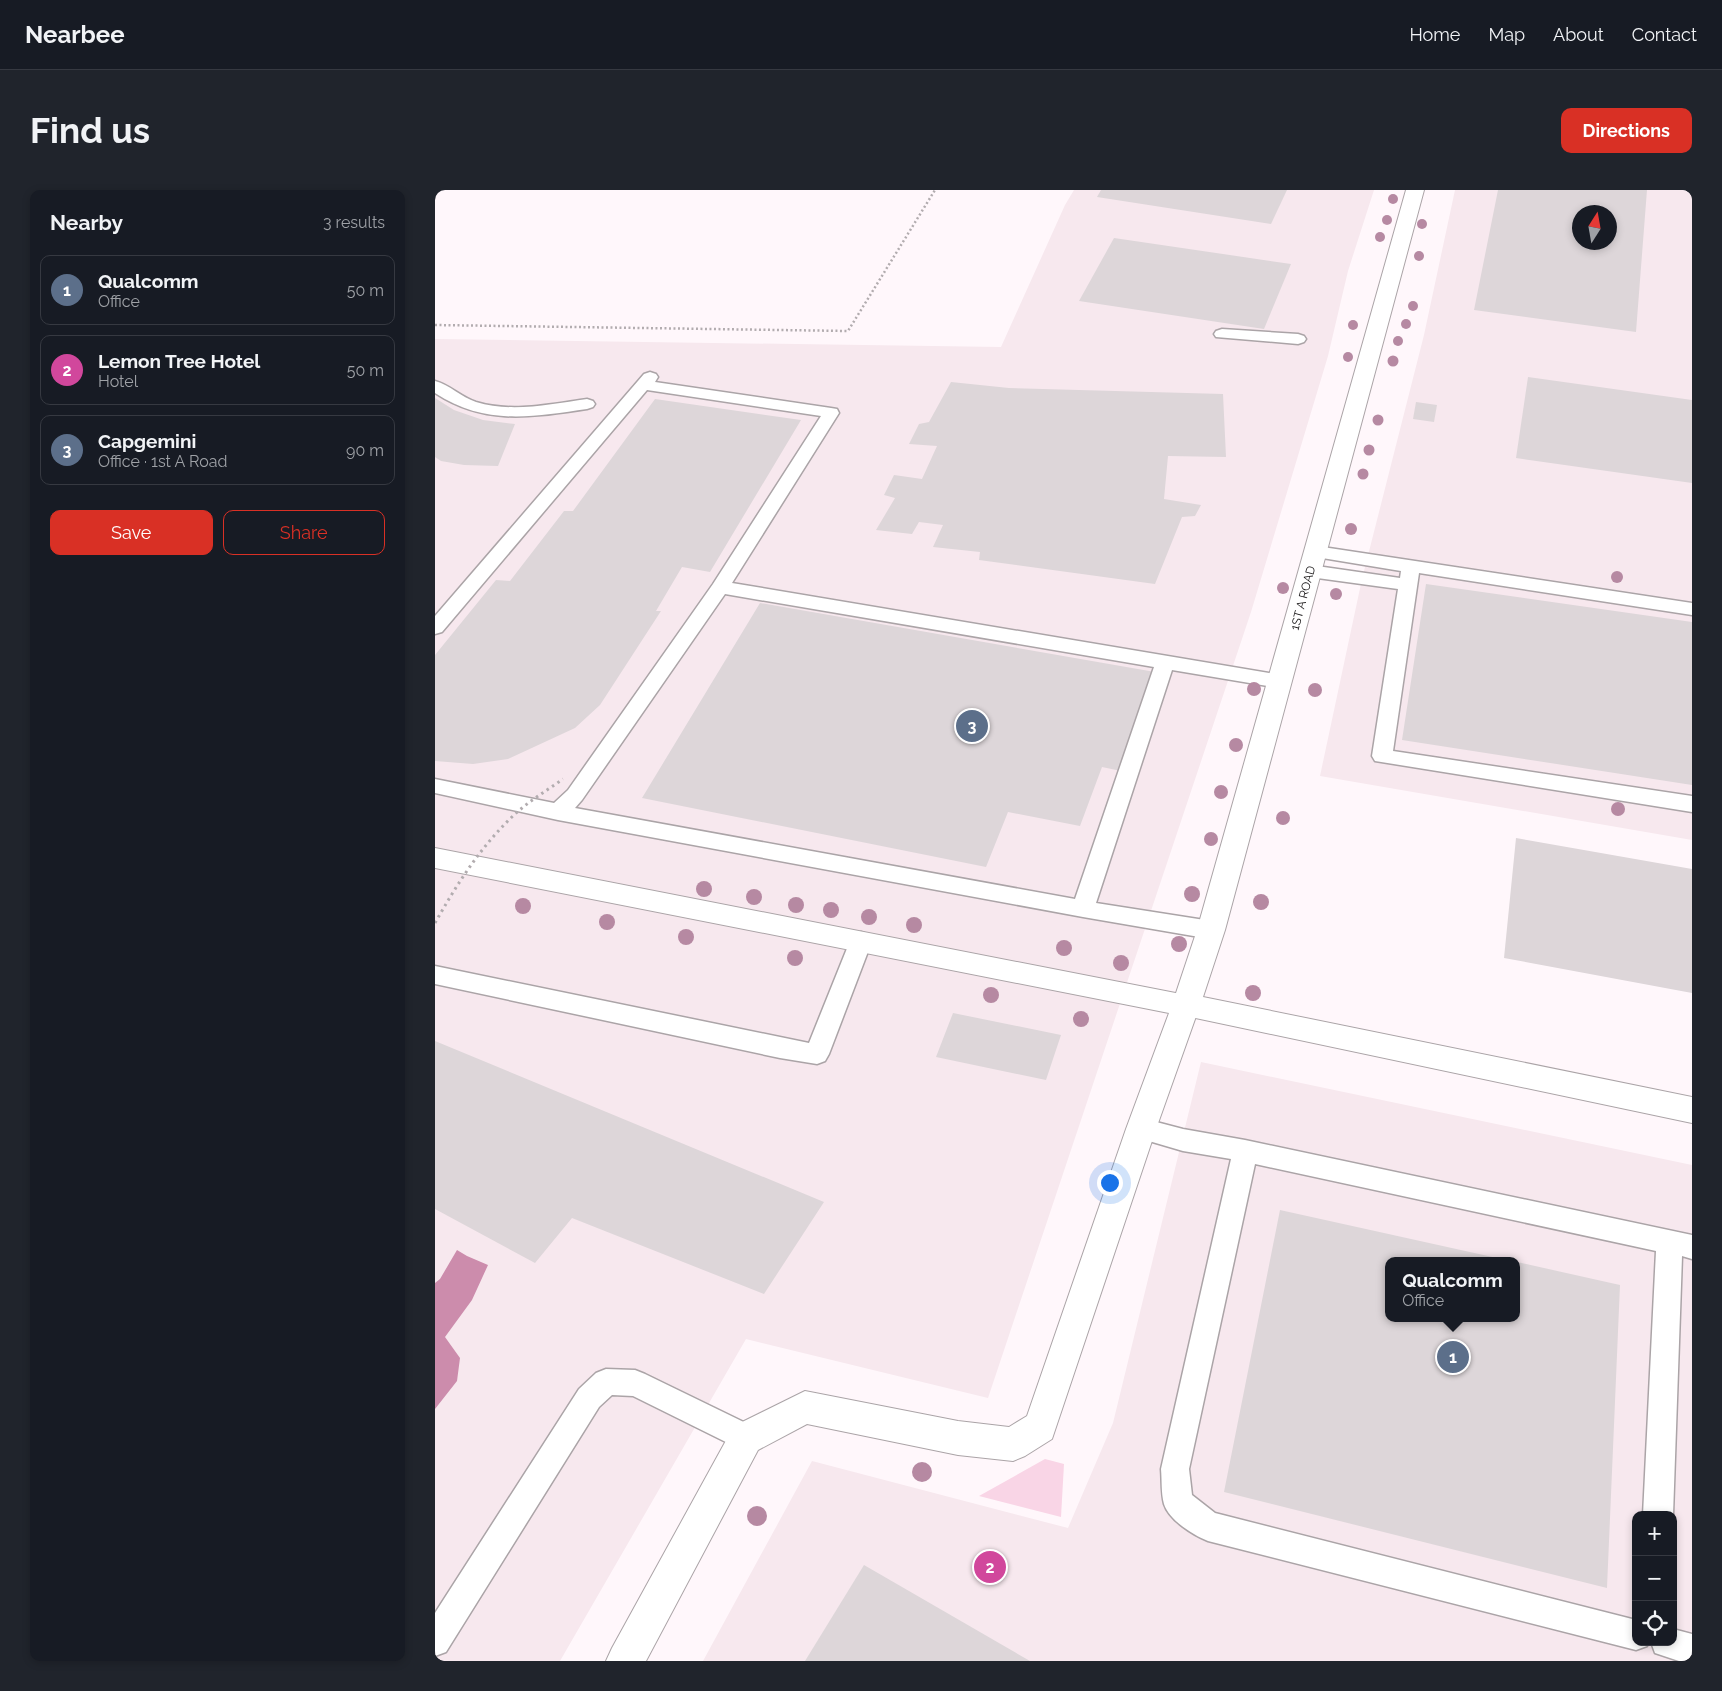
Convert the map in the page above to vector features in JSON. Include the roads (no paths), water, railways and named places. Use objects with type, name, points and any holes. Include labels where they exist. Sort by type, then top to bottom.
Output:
[{"type":"street","name":"1ST A ROAD","points":[[746,1438],[805,1407],[958,1438],[1013,1444],[1040,1427],[1211,930],[1415,190]]},
{"type":"street","points":[[435,858],[1186,1004],[1692,1110]]},
{"type":"street","points":[[625,1661],[746,1438]]},
{"type":"lane","points":[[1222,334],[1298,338]]},
{"type":"lane","points":[[435,628],[647,381],[831,413],[721,587],[575,795],[558,812]]},
{"type":"lane","points":[[435,386],[467,405],[488,410],[539,410],[587,404]]},
{"type":"lane","points":[[1313,562],[1410,576],[1692,608]]},
{"type":"lane","points":[[1410,576],[1382,756],[1692,804]]},
{"type":"lane","points":[[721,587],[1280,681]]},
{"type":"lane","points":[[1083,909],[1165,662]]},
{"type":"lane","points":[[435,786],[558,812],[1083,909],[1211,930]]},
{"type":"lane","points":[[435,975],[780,1048],[817,1054],[861,941]]},
{"type":"lane","points":[[1141,1129],[1183,1140],[1245,1151],[1681,1245],[1658,1511]]},
{"type":"lane","points":[[1245,1151],[1175,1469],[1178,1503],[1208,1526],[1632,1633]]},
{"type":"lane","points":[[435,1641],[589,1398],[606,1382],[635,1383],[746,1438]]},
{"type":"lane","points":[[1677,1645],[1692,1649]]},
{"type":"place","name":"Capgemini","points":[[972,726]]},
{"type":"place","name":"Qualcomm","points":[[1453,1357]]},
{"type":"place","name":"Lemon Tree Hotel","points":[[990,1567]]}]
